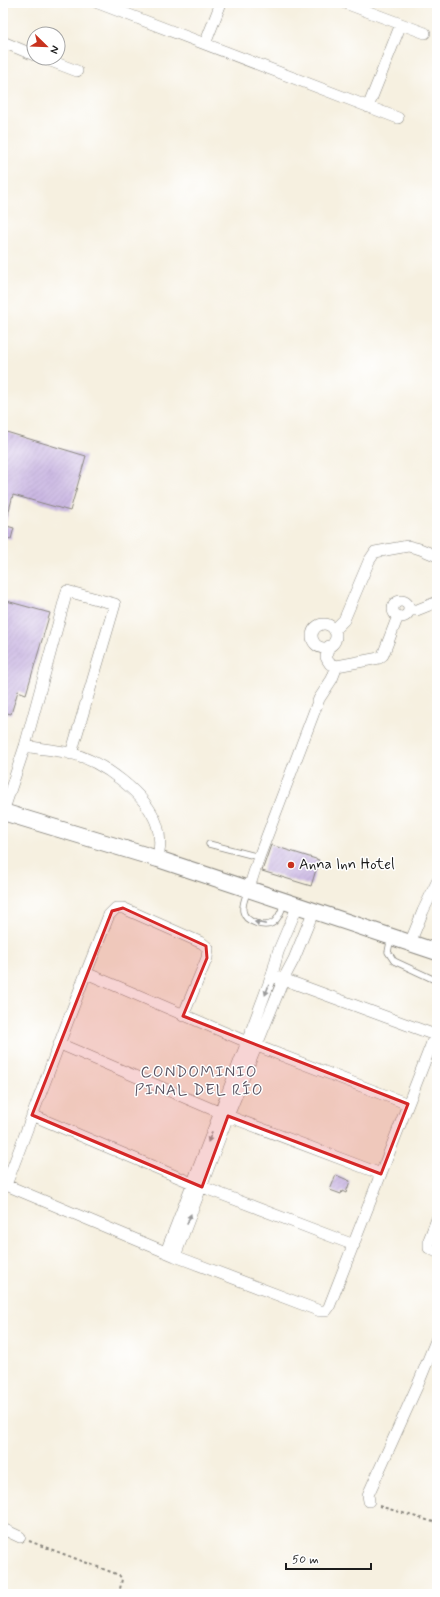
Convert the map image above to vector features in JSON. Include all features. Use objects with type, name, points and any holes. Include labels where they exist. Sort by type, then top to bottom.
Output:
[{"type":"main road","points":[[3,813],[158,859],[249,888],[437,952]]},
{"type":"street","points":[[98,3],[398,118]]},
{"type":"street","points":[[205,44],[221,3]]},
{"type":"street","points":[[345,3],[425,33]]},
{"type":"street","points":[[368,107],[401,24]]},
{"type":"street","points":[[3,42],[26,51]]},
{"type":"street","points":[[62,66],[77,72]]},
{"type":"street","points":[[334,630],[344,620],[368,561],[375,552],[411,546],[437,556]]},
{"type":"street","points":[[3,813],[25,746],[67,591],[115,604],[71,754]]},
{"type":"street","points":[[329,646],[326,657],[330,664],[337,666],[374,660],[382,657],[398,616],[393,611],[397,602],[402,601],[406,603],[409,610],[417,610],[437,602]]},
{"type":"street","points":[[325,624],[329,625],[334,630],[336,634],[335,641],[329,646],[318,646],[313,639],[314,632],[318,626],[325,624]]},
{"type":"street","points":[[249,888],[259,857],[319,699],[332,678],[337,666]]},
{"type":"street","points":[[25,746],[71,754],[101,767],[124,783],[145,803],[153,815],[159,834],[158,859]]},
{"type":"street","points":[[410,943],[437,882]]},
{"type":"street","points":[[252,1044],[278,952],[286,934],[292,903]]},
{"type":"street","points":[[183,1016],[207,958],[208,948],[202,943],[130,911],[119,907],[112,911],[86,973],[6,1185],[171,1254],[247,1284],[324,1311],[329,1307],[354,1245],[435,1035],[284,978],[272,975]]},
{"type":"street","points":[[171,1254],[252,1044],[294,959],[314,910]]},
{"type":"street","points":[[286,934],[301,940]]},
{"type":"street","points":[[86,973],[183,1016],[408,1104]]},
{"type":"street","points":[[60,1044],[224,1114],[381,1174]]},
{"type":"street","points":[[32,1115],[197,1185],[354,1245]]},
{"type":"street","points":[[437,1219],[428,1243],[431,1250],[437,1252]]},
{"type":"street","points":[[369,1501],[368,1495],[416,1389],[437,1338]]},
{"type":"street","points":[[3,1529],[20,1537]]},
{"type":"lane","points":[[210,844],[259,857]]},
{"type":"lane","points":[[249,888],[244,902],[244,914],[249,920],[259,924],[270,924],[274,922],[292,903]]},
{"type":"lane","points":[[391,937],[388,952],[394,961],[437,981]]},
{"type":"path","points":[[369,1501],[373,1505],[437,1523]]},
{"type":"path","points":[[20,1537],[114,1572],[122,1579],[119,1594]]},
{"type":"highlighted area","points":[[123,908],[206,946],[207,958],[183,1016],[408,1104],[381,1174],[228,1116],[202,1187],[32,1115],[112,911]]},
{"type":"building","points":[[3,431],[86,456],[70,511],[13,495],[6,522],[3,522]]},
{"type":"building","points":[[3,525],[14,528],[11,539],[3,537]]},
{"type":"building","points":[[3,600],[50,613],[26,694],[18,691],[11,714],[3,712]]},
{"type":"building","name":"Anna Inn Hotel","points":[[271,845],[319,860],[311,886],[262,871]]},
{"type":"building","points":[[336,1175],[350,1181],[346,1193],[342,1191],[341,1194],[330,1190]]},
{"type":"place","name":"Anna Inn Hotel","points":[[291,865]]},
{"type":"district","name":"CONDOMINIO PINAL DEL RÍO","points":[[199,1081]]}]
